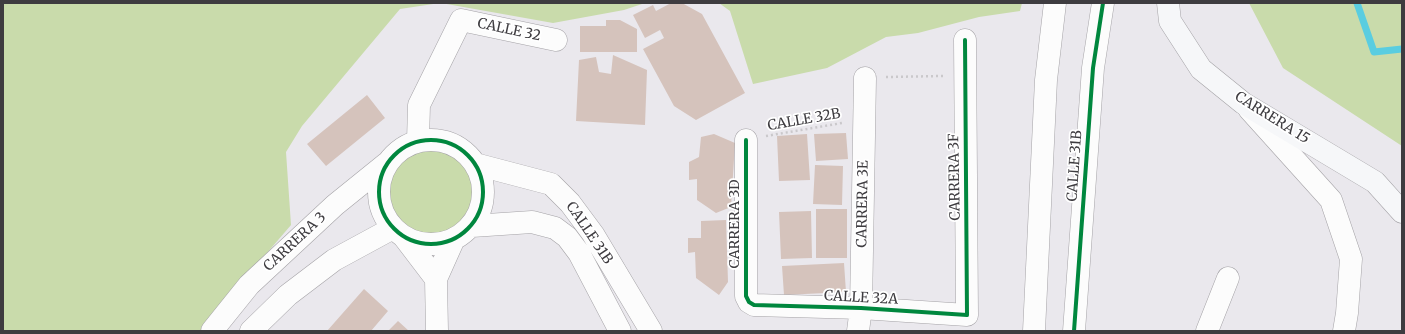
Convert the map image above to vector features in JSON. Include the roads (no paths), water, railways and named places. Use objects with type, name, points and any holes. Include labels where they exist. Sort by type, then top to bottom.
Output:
[{"type":"main road","name":"CARRERA 15","points":[[1168,3],[1170,21],[1201,69],[1243,103],[1375,182],[1402,212]]},
{"type":"street","points":[[1034,331],[1046,80],[1055,3]]},
{"type":"street","name":"CALLE 31B","points":[[1074,331],[1093,68],[1103,3]]},
{"type":"street","name":"CALLE 32","points":[[418,141],[418,105],[461,20],[556,40]]},
{"type":"street","name":"CARRERA 3F","points":[[965,40],[967,315]]},
{"type":"street","name":"CARRERA 3E","points":[[858,331],[861,308],[865,78]]},
{"type":"street","points":[[1243,103],[1331,200],[1351,259],[1347,313],[1344,331]]},
{"type":"street","name":"CARRERA 3D","points":[[746,140],[746,296],[749,302],[754,305]]},
{"type":"street","points":[[398,233],[416,243],[433,245],[453,240],[472,226],[479,214],[483,202],[483,189],[481,176],[475,164],[467,154],[456,146],[444,141],[418,141],[395,153],[387,163],[381,176],[378,190],[384,217],[436,279]]},
{"type":"street","name":"CARRERA 3","points":[[212,331],[249,285],[335,205],[387,163]]},
{"type":"street","name":"CALLE 31B","points":[[475,164],[551,184],[570,203],[593,234],[651,331]]},
{"type":"street","name":"CALLE 31B","points":[[472,226],[532,222],[556,228],[567,237],[579,253],[620,331]]},
{"type":"street","points":[[251,331],[288,295],[334,260],[398,233]]},
{"type":"street","points":[[436,331],[436,279],[453,240]]},
{"type":"street","points":[[1207,331],[1228,278]]},
{"type":"street","name":"CALLE 32A","points":[[754,305],[861,308],[967,315]]},
{"type":"waterway","points":[[1357,3],[1374,52],[1402,49]]}]
